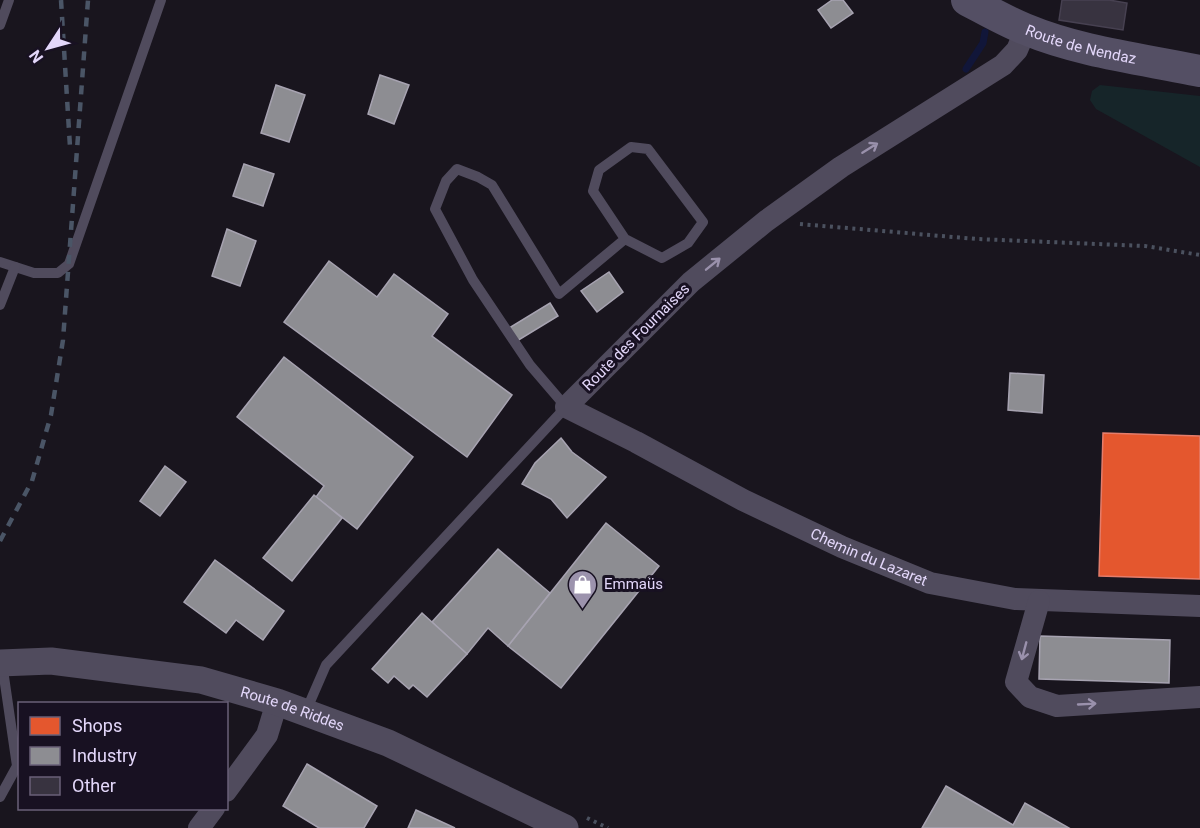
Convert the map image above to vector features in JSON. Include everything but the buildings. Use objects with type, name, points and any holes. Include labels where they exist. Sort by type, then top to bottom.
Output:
[{"type":"main road","name":"Route de Nendaz","points":[[967,0],[1021,40],[1081,47],[1200,70]]},
{"type":"street","name":"Route des Fournaises","points":[[566,407],[691,282],[766,221],[841,166],[1003,65],[1021,40]]},
{"type":"street","name":"Chemin du Lazaret","points":[[566,407],[743,500],[842,548],[930,583],[1015,599],[1200,606]]},
{"type":"street","points":[[1039,601],[1016,682],[1030,697],[1057,706],[1200,697]]},
{"type":"street","name":"Route de Riddes","points":[[2,674],[51,662],[201,680],[306,711],[388,743],[565,828]]},
{"type":"street","points":[[228,788],[267,735],[277,702]]},
{"type":"street","points":[[199,828],[212,810]]},
{"type":"lane","points":[[0,25],[9,0]]},
{"type":"lane","points":[[0,262],[34,273],[58,273],[69,264],[161,0]]},
{"type":"lane","points":[[631,147],[648,149],[703,222],[688,243],[662,258],[625,239],[593,190],[599,170],[623,152],[631,147]]},
{"type":"lane","points":[[566,407],[530,365],[479,289],[435,209],[446,181],[457,169],[492,185],[559,294],[625,239]]},
{"type":"lane","points":[[0,305],[15,267]]},
{"type":"lane","name":"Route des Fournaises","points":[[306,711],[326,665],[566,407]]},
{"type":"lane","points":[[0,797],[17,766],[2,674]]},
{"type":"path","points":[[766,221],[977,239],[1146,246],[1200,255]]},
{"type":"shaded area","points":[[1100,85],[1200,96],[1200,167],[1096,109],[1090,100],[1092,91]]},
{"type":"waterway","points":[[966,69],[983,43],[985,32]]},
{"type":"railway","points":[[61,0],[70,147]]},
{"type":"railway","points":[[0,541],[32,481],[51,415],[63,340],[88,0]]},
{"type":"place","name":"Emmaüs","points":[[583,610]]}]
